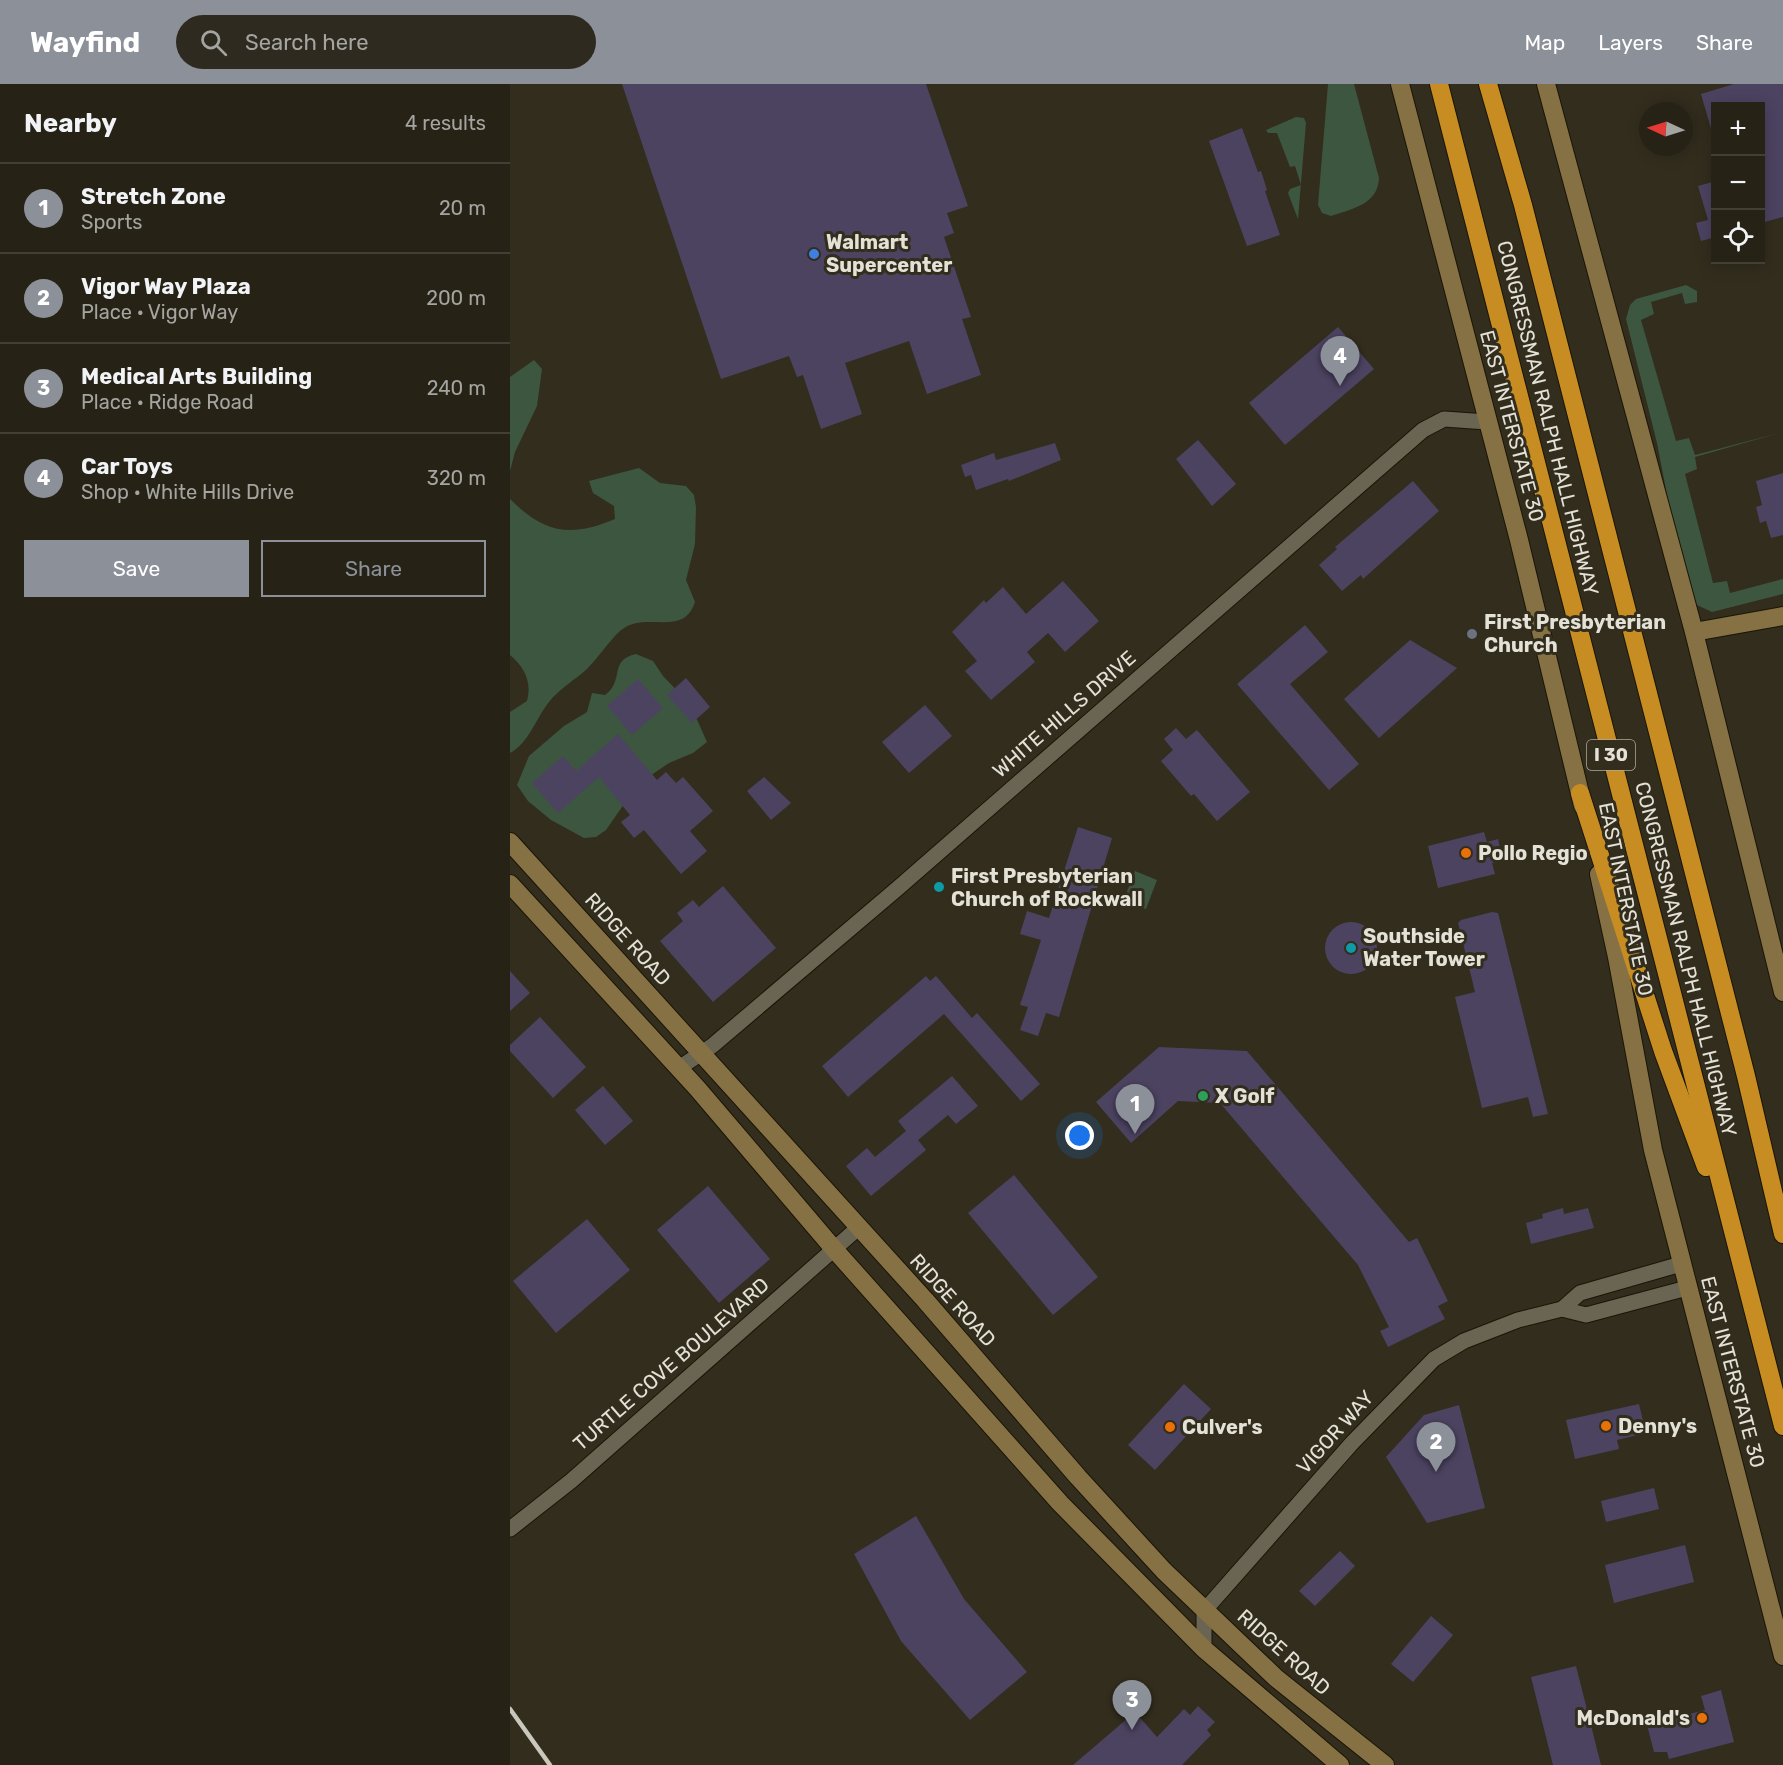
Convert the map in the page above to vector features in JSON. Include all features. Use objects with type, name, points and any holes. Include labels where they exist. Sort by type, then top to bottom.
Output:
[{"type":"highway","name":"CONGRESSMAN RALPH HALL HIGHWAY","points":[[1439,84],[1783,1426]]},
{"type":"highway","name":"CONGRESSMAN RALPH HALL HIGHWAY","points":[[1488,84],[1529,228],[1746,1076],[1783,1234]]},
{"type":"highway","points":[[1580,793],[1663,1051],[1739,1257]]},
{"type":"main road","name":"EAST INTERSTATE 30","points":[[1400,84],[1519,540],[1617,957],[1653,1150],[1783,1656]]},
{"type":"main road","points":[[1546,84],[1694,632],[1783,992]]},
{"type":"main road","points":[[1694,632],[1783,616]]},
{"type":"main road","name":"RIDGE ROAD","points":[[510,842],[940,1317],[1078,1476],[1204,1611],[1276,1678],[1385,1765]]},
{"type":"main road","points":[[510,884],[679,1068],[834,1249],[1060,1503],[1204,1649],[1340,1765]]},
{"type":"street","name":"WHITE HILLS DRIVE","points":[[679,1068],[702,1055],[898,888],[1423,430],[1444,419],[1487,422]]},
{"type":"street","name":"TURTLE COVE BOULEVARD","points":[[510,1529],[571,1481],[858,1228]]},
{"type":"street","name":"VIGOR WAY","points":[[1204,1611],[1352,1443],[1434,1359],[1464,1341],[1506,1323],[1562,1309],[1580,1293],[1681,1264]]},
{"type":"street","name":"VIGOR WAY","points":[[1562,1309],[1586,1315],[1688,1288]]},
{"type":"street","points":[[1204,1611],[1204,1649]]},
{"type":"green space","points":[[1328,84],[1354,84],[1379,178],[1374,194],[1369,200],[1355,208],[1331,216],[1322,213],[1318,205]]},
{"type":"green space","points":[[1296,117],[1304,118],[1306,123],[1301,185],[1295,166],[1290,167],[1277,133],[1268,133],[1266,130]]},
{"type":"green space","points":[[1301,185],[1298,219],[1288,193],[1290,189]]},
{"type":"green space","points":[[1686,285],[1697,291],[1697,302],[1685,304],[1682,293],[1651,302],[1654,314],[1641,320],[1676,441],[1689,438],[1695,455],[1783,432],[1695,457],[1697,469],[1685,474],[1713,583],[1727,581],[1730,593],[1783,579],[1783,594],[1712,612],[1697,605],[1691,597],[1677,547],[1657,443],[1626,319],[1630,305],[1636,299]]},
{"type":"green space","points":[[534,360],[542,369],[537,406],[515,452],[510,471],[510,377]]},
{"type":"green space","points":[[639,468],[660,483],[686,486],[694,495],[696,507],[695,544],[686,580],[695,602],[689,613],[673,622],[641,622],[620,631],[587,669],[553,697],[527,737],[517,749],[510,753],[510,712],[527,701],[529,688],[523,670],[510,655],[510,499],[534,519],[546,525],[558,529],[584,529],[615,519],[614,506],[593,493],[589,481]]},
{"type":"green space","points":[[636,654],[653,661],[663,676],[690,704],[707,742],[693,753],[669,763],[638,784],[606,830],[596,837],[584,838],[551,820],[528,801],[517,785],[529,756],[564,726],[587,712],[592,693],[605,695],[614,684],[622,661]]},
{"type":"green space","points":[[1135,871],[1157,880],[1146,909],[1123,902]]},
{"type":"building","name":"Walmart Supercenter","points":[[622,84],[926,84],[968,206],[947,213],[954,233],[944,237],[971,317],[962,319],[981,375],[927,394],[909,341],[845,363],[862,414],[821,429],[803,375],[797,377],[789,356],[721,379]]},
{"type":"building","points":[[1734,84],[1783,84],[1783,217],[1765,222],[1765,102],[1711,102],[1711,129],[1701,94]]},
{"type":"building","points":[[1242,128],[1258,172],[1261,171],[1267,190],[1265,191],[1280,235],[1247,246],[1209,141]]},
{"type":"building","points":[[1711,182],[1711,238],[1701,241],[1696,223],[1708,220],[1698,186]]},
{"type":"building","points":[[1338,327],[1374,369],[1285,445],[1249,403]]},
{"type":"building","points":[[1198,440],[1236,484],[1212,506],[1176,459]]},
{"type":"building","points":[[1055,443],[1061,460],[1009,481],[1008,479],[976,490],[971,475],[965,477],[961,465],[994,453],[996,460]]},
{"type":"building","points":[[1783,473],[1783,535],[1771,538],[1766,521],[1760,523],[1756,507],[1762,505],[1756,481]]},
{"type":"building","points":[[1413,481],[1439,511],[1363,579],[1361,575],[1342,591],[1319,565],[1337,549],[1335,547]]},
{"type":"building","points":[[1063,581],[1099,621],[1065,652],[1048,633],[1027,652],[1035,662],[991,700],[965,671],[977,661],[952,632],[984,600],[986,603],[1003,587],[1026,614]]},
{"type":"building","points":[[1305,625],[1328,652],[1290,684],[1359,764],[1329,790],[1237,684]]},
{"type":"building","points":[[1410,640],[1457,668],[1379,738],[1344,699]]},
{"type":"building","points":[[686,678],[710,707],[692,723],[667,695]]},
{"type":"building","points":[[638,679],[663,708],[632,735],[607,706]]},
{"type":"building","points":[[925,705],[952,736],[909,773],[882,742]]},
{"type":"building","points":[[1176,728],[1186,739],[1197,730],[1250,792],[1217,821],[1194,794],[1191,796],[1161,761],[1173,750],[1164,739]]},
{"type":"building","points":[[618,734],[657,780],[666,772],[676,783],[683,777],[713,811],[690,831],[707,851],[681,874],[644,830],[634,838],[621,822],[630,815],[599,777],[558,813],[532,783],[563,756],[576,771]]},
{"type":"building","points":[[764,777],[791,803],[771,820],[747,791]]},
{"type":"building","points":[[1078,827],[1112,838],[1059,1017],[1046,1013],[1038,1036],[1020,1030],[1028,1007],[1020,1005],[1041,940],[1020,934],[1027,911],[1049,918]]},
{"type":"building","name":"Pollo Regio","points":[[1484,832],[1487,842],[1498,839],[1503,861],[1492,863],[1495,874],[1438,888],[1428,846]]},
{"type":"building","points":[[723,886],[776,948],[713,1002],[660,941],[683,921],[677,913],[693,900],[699,907]]},
{"type":"building","points":[[1492,912],[1498,913],[1548,1114],[1533,1117],[1528,1097],[1482,1108],[1455,997],[1475,992],[1458,923],[1461,920]]},
{"type":"building","name":"Southside Water Tower","points":[[1351,922],[1361,924],[1369,930],[1375,938],[1377,948],[1375,958],[1369,966],[1361,972],[1351,974],[1341,972],[1333,966],[1327,958],[1325,948],[1327,938],[1333,930],[1341,924]]},
{"type":"building","points":[[510,971],[530,993],[510,1011]]},
{"type":"building","points":[[926,976],[930,981],[936,976],[972,1018],[977,1013],[1040,1084],[1021,1101],[944,1014],[848,1097],[822,1066]]},
{"type":"building","points":[[540,1017],[586,1067],[553,1098],[510,1051],[510,1045]]},
{"type":"building","points":[[1159,1047],[1247,1051],[1409,1242],[1417,1238],[1448,1301],[1438,1306],[1445,1319],[1388,1347],[1380,1331],[1389,1327],[1358,1265],[1220,1103],[1178,1101],[1131,1143],[1096,1102]]},
{"type":"building","points":[[952,1076],[978,1106],[956,1124],[948,1115],[918,1140],[926,1150],[871,1196],[846,1166],[867,1148],[875,1157],[906,1131],[898,1121]]},
{"type":"building","points":[[603,1086],[633,1121],[605,1145],[575,1110]]},
{"type":"building","points":[[1014,1175],[1098,1277],[1053,1315],[968,1213]]},
{"type":"building","points":[[708,1186],[770,1259],[719,1303],[657,1230]]},
{"type":"building","points":[[1563,1208],[1564,1214],[1588,1208],[1594,1228],[1531,1244],[1526,1223],[1543,1218],[1542,1214]]},
{"type":"building","points":[[587,1219],[630,1270],[556,1333],[513,1281]]},
{"type":"building","name":"Culver's","points":[[1184,1384],[1211,1409],[1155,1470],[1128,1445]]},
{"type":"building","name":"Denny's","points":[[1639,1404],[1646,1433],[1617,1440],[1619,1449],[1575,1459],[1566,1420]]},
{"type":"building","points":[[1459,1405],[1485,1508],[1427,1523],[1386,1457],[1424,1415]]},
{"type":"building","points":[[1654,1488],[1659,1509],[1606,1522],[1601,1501]]},
{"type":"building","points":[[916,1516],[964,1599],[1027,1672],[970,1720],[901,1641],[854,1554]]},
{"type":"building","points":[[1685,1545],[1694,1582],[1614,1603],[1605,1565]]},
{"type":"building","points":[[1340,1551],[1355,1566],[1315,1606],[1299,1591]]},
{"type":"building","points":[[1431,1616],[1453,1635],[1413,1682],[1391,1664]]},
{"type":"building","points":[[1576,1666],[1601,1765],[1553,1765],[1531,1677]]},
{"type":"building","name":"McDonald's","points":[[1721,1690],[1734,1742],[1669,1759],[1667,1752],[1654,1752],[1647,1725],[1705,1710],[1701,1696]]},
{"type":"building","points":[[1198,1706],[1215,1722],[1207,1730],[1211,1735],[1182,1765],[1073,1765],[1135,1712],[1157,1737],[1184,1709],[1190,1715]]},
{"type":"railway","points":[[510,1709],[550,1765]]},
{"type":"place","name":"Walmart Supercenter","points":[[814,254]]},
{"type":"place","name":"Car Toys","points":[[1340,386]]},
{"type":"place","name":"First Presbyterian Church","points":[[1472,634]]},
{"type":"place","name":"Pollo Regio","points":[[1466,853]]},
{"type":"place","name":"First Presbyterian Church of Rockwall","points":[[939,887]]},
{"type":"place","name":"Southside Water Tower","points":[[1351,948]]},
{"type":"place","name":"X Golf","points":[[1203,1096]]},
{"type":"place","name":"Stretch Zone","points":[[1135,1134]]},
{"type":"place","name":"Denny's","points":[[1606,1426]]},
{"type":"place","name":"Culver's","points":[[1170,1427]]},
{"type":"place","name":"Vigor Way Plaza","points":[[1436,1472]]},
{"type":"place","name":"McDonald's","points":[[1702,1718]]},
{"type":"place","name":"Medical Arts Building","points":[[1132,1730]]}]
